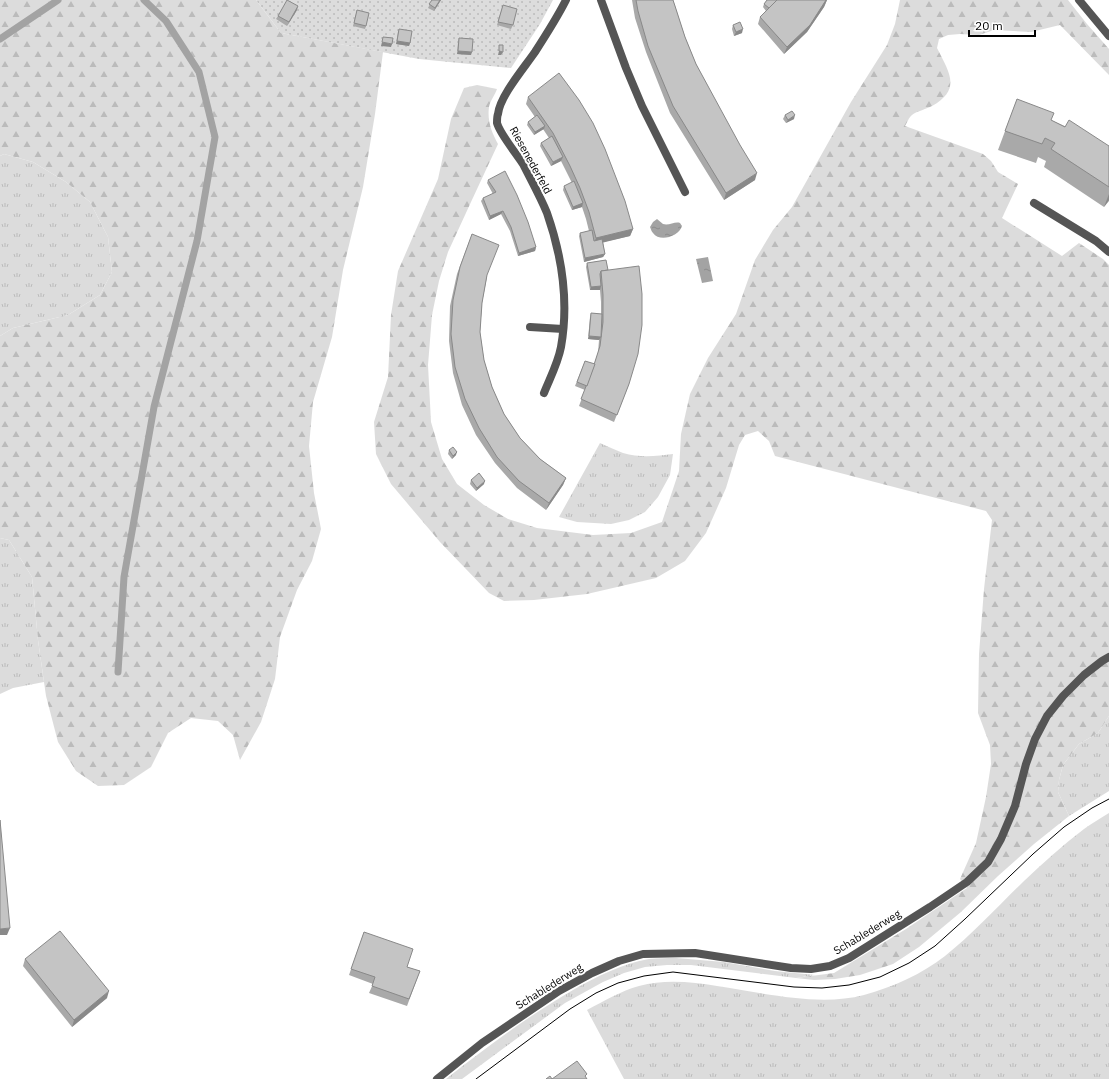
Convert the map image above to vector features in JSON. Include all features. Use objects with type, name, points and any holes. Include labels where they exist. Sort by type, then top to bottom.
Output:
[{"type":"street","name":"Riesenederfeld","points":[[544,393],[555,368],[561,349],[565,305],[563,274],[557,247],[546,212],[519,158],[497,123],[500,105],[510,87],[539,46],[566,0]]},
{"type":"street","points":[[601,0],[626,68],[642,106],[686,192]]},
{"type":"street","points":[[1080,0],[1109,36]]},
{"type":"street","points":[[1034,203],[1096,241],[1109,252]]},
{"type":"street","points":[[530,327],[563,329]]},
{"type":"street","name":"Schablederweg","points":[[437,1079],[482,1043],[559,991],[592,973],[619,961],[643,954],[695,953],[791,968],[811,969],[830,966],[848,958],[967,882],[988,862],[1001,839],[1015,806],[1026,764],[1033,745],[1047,716],[1063,696],[1084,675],[1102,660],[1109,657]]},
{"type":"green space","points":[[0,0],[256,0],[281,33],[383,52],[363,187],[343,270],[332,337],[313,402],[309,446],[314,493],[321,529],[312,561],[297,590],[280,637],[275,679],[261,722],[240,760],[233,735],[218,721],[191,718],[168,733],[151,767],[124,785],[98,786],[76,771],[58,742],[46,696],[38,640],[32,577],[9,540],[0,538],[0,336],[13,328],[68,315],[100,295],[112,272],[108,237],[90,202],[66,182],[33,162],[4,154],[0,156]]},
{"type":"green space","points":[[256,0],[553,0],[540,24],[511,68],[419,59],[281,33]]},
{"type":"green space","points":[[900,0],[1068,0],[1109,49],[1109,75],[1060,25],[1031,32],[994,30],[979,35],[948,35],[939,39],[937,48],[949,72],[950,87],[941,100],[912,115],[905,126],[983,154],[991,161],[998,172],[1018,184],[1002,218],[1062,256],[1079,243],[1103,259],[1109,265],[1109,716],[1098,733],[1079,744],[1063,765],[1059,780],[1058,792],[1069,816],[1034,844],[998,876],[961,912],[919,947],[893,964],[860,975],[835,979],[814,980],[796,978],[834,973],[906,929],[967,888],[960,879],[976,843],[986,797],[991,764],[990,745],[978,713],[979,654],[984,589],[992,520],[986,511],[775,456],[769,441],[758,431],[745,435],[739,445],[726,488],[706,533],[685,561],[656,578],[587,594],[534,600],[504,601],[489,593],[440,542],[391,484],[376,454],[374,422],[388,377],[391,315],[398,271],[438,179],[451,119],[464,88],[477,85],[497,89],[490,105],[489,117],[490,127],[498,144],[448,252],[439,281],[432,315],[428,365],[431,422],[442,459],[457,484],[484,505],[508,519],[537,528],[593,535],[631,533],[662,522],[679,471],[681,434],[690,394],[708,358],[736,314],[755,260],[773,230],[792,207],[851,102],[887,45],[895,24]]},
{"type":"green space","points":[[4,154],[33,162],[66,182],[90,202],[108,237],[112,272],[100,295],[68,315],[13,328],[0,336],[0,156]]},
{"type":"green space","points":[[600,443],[623,453],[636,456],[673,454],[670,475],[658,497],[645,512],[629,520],[611,524],[577,522],[559,517]]},
{"type":"green space","points":[[0,538],[9,540],[32,577],[44,682],[13,688],[0,694]]},
{"type":"green space","points":[[1109,716],[1109,791],[1069,816],[1058,792],[1059,780],[1063,765],[1079,744],[1098,733]]},
{"type":"green space","points":[[1109,813],[1109,1079],[624,1079],[587,1010],[613,996],[639,986],[659,982],[698,983],[791,998],[829,1000],[864,995],[886,988],[927,969],[945,956],[976,929],[1053,854],[1084,829]]},
{"type":"green space","points":[[676,958],[724,962],[775,971],[815,975],[796,978],[691,965],[645,967],[624,973],[603,982],[565,1003],[462,1079],[446,1079],[524,1021],[556,1000],[591,980],[620,967],[639,961]]},
{"type":"water","points":[[657,219],[663,224],[680,223],[682,226],[677,233],[669,237],[660,238],[651,231],[650,227]]},
{"type":"water","points":[[708,257],[713,281],[702,283],[696,259]]},
{"type":"building","points":[[287,0],[298,6],[289,22],[278,16]]},
{"type":"building","points":[[432,0],[440,0],[435,8],[429,4]]},
{"type":"building","points":[[636,0],[673,0],[685,37],[696,64],[757,173],[726,193],[673,106],[648,46]]},
{"type":"building","points":[[767,0],[777,0],[769,8],[764,4]]},
{"type":"building","points":[[777,0],[826,0],[810,25],[787,47],[760,17]]},
{"type":"building","points":[[503,5],[517,9],[513,25],[498,22]]},
{"type":"building","points":[[357,10],[369,13],[366,26],[354,23]]},
{"type":"building","points":[[740,22],[743,29],[736,32],[733,25]]},
{"type":"building","points":[[399,29],[412,31],[410,43],[397,41]]},
{"type":"building","points":[[383,37],[393,38],[392,44],[382,42]]},
{"type":"building","points":[[459,38],[473,39],[472,52],[458,51]]},
{"type":"building","points":[[499,45],[503,45],[503,52],[499,51]]},
{"type":"building","points":[[559,73],[579,100],[593,123],[605,149],[625,201],[633,229],[596,238],[589,212],[570,166],[553,133],[528,97]]},
{"type":"building","points":[[1017,99],[1054,113],[1051,120],[1065,127],[1069,120],[1109,146],[1109,187],[1051,149],[1055,143],[1045,138],[1042,144],[1005,131]]},
{"type":"building","points":[[792,111],[795,115],[788,120],[785,115]]},
{"type":"building","points":[[537,115],[545,126],[535,132],[528,122]]},
{"type":"building","points":[[552,136],[563,157],[553,162],[541,143]]},
{"type":"building","points":[[505,171],[517,195],[536,247],[519,253],[511,227],[503,211],[490,216],[483,198],[496,192],[488,180]]},
{"type":"building","points":[[574,181],[583,203],[573,207],[564,186]]},
{"type":"building","points":[[592,230],[594,241],[602,239],[605,254],[585,258],[580,233]]},
{"type":"building","points":[[472,234],[499,245],[487,275],[482,303],[480,332],[484,360],[492,387],[504,414],[520,438],[540,459],[566,478],[549,503],[519,481],[497,457],[479,428],[465,399],[455,367],[451,334],[453,300],[460,267]]},
{"type":"building","points":[[606,260],[608,270],[601,271],[601,286],[591,287],[587,263]]},
{"type":"building","points":[[639,266],[642,294],[642,325],[638,354],[629,384],[617,415],[581,399],[600,346],[603,322],[601,271]]},
{"type":"building","points":[[591,313],[602,314],[601,337],[589,336]]},
{"type":"building","points":[[585,361],[595,364],[587,386],[577,382]]},
{"type":"building","points":[[453,447],[457,452],[453,456],[449,450]]},
{"type":"building","points":[[479,473],[485,481],[477,488],[471,480]]},
{"type":"building","points":[[0,820],[10,928],[0,929]]},
{"type":"building","points":[[60,931],[109,991],[74,1020],[25,959]]},
{"type":"building","points":[[364,932],[413,949],[407,967],[420,971],[409,999],[372,986],[375,977],[351,969]]},
{"type":"building","points":[[577,1061],[587,1074],[585,1076],[587,1079],[552,1079]]},
{"type":"waterway","points":[[0,39],[58,0]]},
{"type":"waterway","points":[[118,672],[124,577],[154,407],[197,241],[215,137],[199,72],[166,21],[144,0]]},
{"type":"tram line","points":[[476,1079],[570,1009],[596,993],[618,983],[644,976],[673,972],[794,987],[822,988],[849,985],[880,977],[909,963],[935,946],[1064,827],[1092,808],[1109,799]]}]
